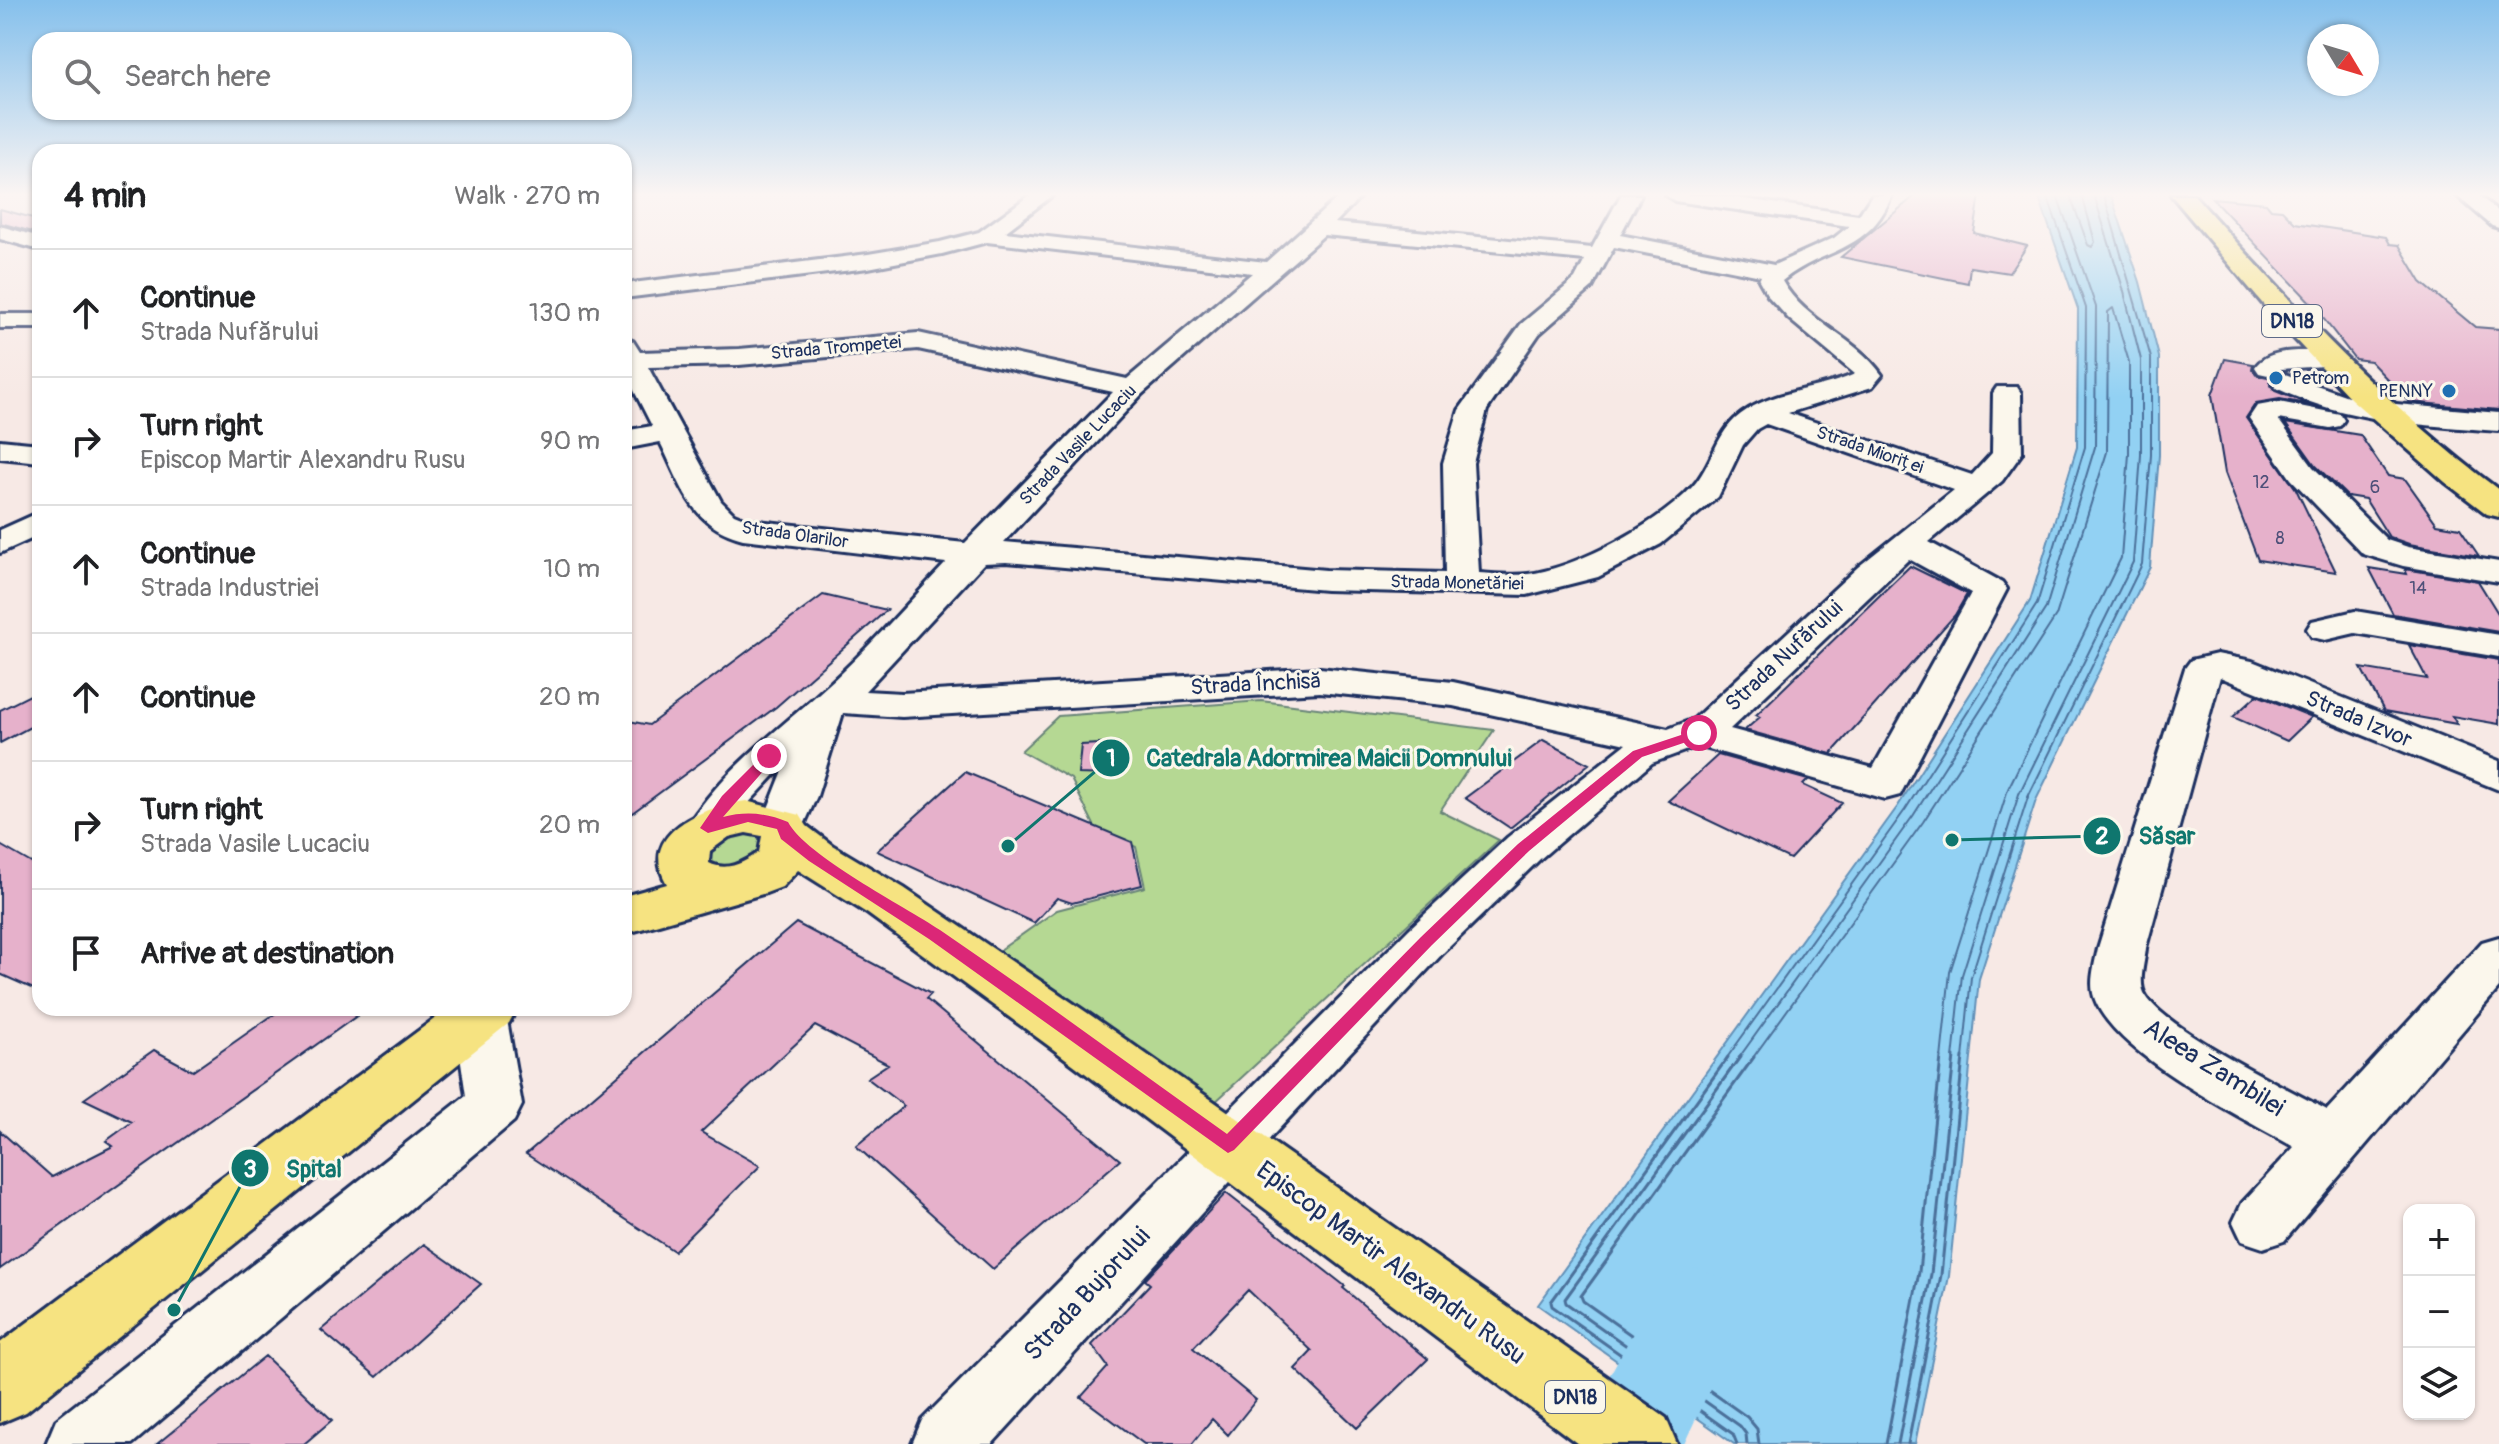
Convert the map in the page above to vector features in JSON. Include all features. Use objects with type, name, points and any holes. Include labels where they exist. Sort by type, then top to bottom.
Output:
[{"type":"main road","name":"DN18","points":[[2242,262],[2329,359],[2382,412],[2499,507]]},
{"type":"main road","name":"Episcop Martir Alexandru Rusu","points":[[696,840],[728,820],[748,817],[766,819],[911,918],[1640,1444]]},
{"type":"main road","points":[[696,840],[682,862],[685,872],[693,879],[729,884]]},
{"type":"main road","name":"Strada Vasile Lucaciu","points":[[632,893],[696,840]]},
{"type":"main road","points":[[632,913],[729,884],[799,842]]},
{"type":"main road","points":[[0,1387],[478,1016]]},
{"type":"street","points":[[632,290],[856,262]]},
{"type":"street","points":[[1215,262],[1273,269]]},
{"type":"street","name":"Strada Vasile Lucaciu","points":[[696,840],[727,800],[769,756],[828,707],[1132,388],[1280,262]]},
{"type":"street","points":[[1462,584],[1458,463],[1473,410],[1530,329],[1584,283],[1594,262]]},
{"type":"street","points":[[1706,262],[1778,273],[1801,262]]},
{"type":"street","name":"Strada Monetăriei","points":[[974,553],[1022,553],[1326,580],[1462,584],[1527,585],[1586,570],[1649,537],[1707,490],[1730,443],[1747,423],[1785,403],[1863,381],[1869,375],[1862,365],[1774,289],[1770,280],[1778,273]]},
{"type":"street","name":"Strada Trompetei","points":[[632,353],[739,357],[918,341],[1132,388]]},
{"type":"street","points":[[2329,359],[2274,361],[2276,374],[2307,394],[2337,404],[2382,412],[2499,422]]},
{"type":"street","name":"Strada Olarilor","points":[[632,362],[708,505],[732,525],[846,542],[974,553]]},
{"type":"street","name":"Strada Nufărului","points":[[1228,1145],[1426,941],[1524,848],[1637,754],[1685,738],[1870,574],[1997,468],[2007,453],[2007,393]]},
{"type":"street","points":[[2330,420],[2279,410],[2267,412],[2263,418],[2302,473],[2375,547],[2403,556],[2499,572]]},
{"type":"street","name":"Strada Mioriței","points":[[1764,414],[1976,487]]},
{"type":"street","points":[[2465,419],[2499,448]]},
{"type":"street","points":[[632,438],[671,431]]},
{"type":"street","points":[[0,449],[32,452]]},
{"type":"street","points":[[2465,481],[2499,485]]},
{"type":"street","points":[[0,543],[32,526]]},
{"type":"street","name":"Strada Închisă","points":[[828,707],[1292,681],[1365,681],[1440,690],[1685,738],[1885,785],[1990,589],[1907,544]]},
{"type":"street","points":[[2325,629],[2355,622],[2499,646]]},
{"type":"street","name":"Strada Izvor","points":[[2217,665],[2239,669],[2499,777]]},
{"type":"street","name":"Aleea Zambilei","points":[[2217,665],[2204,668],[2197,685],[2122,948],[2118,975],[2119,1000],[2145,1028],[2202,1066],[2333,1141]]},
{"type":"street","name":"Strada Vasile Lucaciu","points":[[799,842],[796,796],[828,707]]},
{"type":"street","points":[[2263,1222],[2499,955]]},
{"type":"street","points":[[80,1444],[495,1105],[485,1016]]},
{"type":"street","name":"Strada Bujorului","points":[[946,1444],[1228,1145]]},
{"type":"green space","points":[[1261,701],[1494,730],[1440,811],[1499,840],[1213,1104],[993,955],[1057,910],[1145,887],[1136,847],[1095,827],[1071,779],[1021,751],[1058,716]]},
{"type":"green space","points":[[754,832],[762,837],[765,844],[748,862],[726,867],[710,861],[709,853],[715,841],[730,835]]},
{"type":"water","points":[[2062,262],[2133,262],[2159,357],[2159,455],[2150,567],[2036,800],[1979,979],[1949,1276],[1915,1444],[1734,1444],[1538,1305],[1898,806],[2030,601],[2077,447],[2078,309]]},
{"type":"building","points":[[1867,262],[2016,262],[2009,273],[1970,267],[1968,283]]},
{"type":"building","points":[[2273,262],[2409,262],[2421,282],[2475,327],[2499,329],[2499,410],[2409,402],[2370,361],[2355,359],[2312,304]]},
{"type":"building","points":[[2225,359],[2253,364],[2252,369],[2258,376],[2272,376],[2270,384],[2275,391],[2311,405],[2280,399],[2256,403],[2246,418],[2296,489],[2336,572],[2258,560],[2225,473],[2212,395]]},
{"type":"building","points":[[2285,423],[2360,435],[2388,476],[2405,479],[2437,524],[2460,528],[2479,556],[2409,544],[2389,537],[2365,499],[2347,496],[2315,465]]},
{"type":"building","points":[[1910,566],[1967,594],[1955,615],[1831,754],[1745,730],[1760,717],[1756,715]]},
{"type":"building","points":[[2369,568],[2407,574],[2405,569],[2478,581],[2499,615],[2499,632],[2393,614]]},
{"type":"building","points":[[823,595],[887,610],[776,707],[632,813],[632,722],[649,725]]},
{"type":"building","points":[[2409,645],[2499,660],[2499,724],[2452,716],[2457,724],[2384,711],[2361,668],[2427,679]]},
{"type":"building","points":[[32,694],[32,726],[0,743],[0,710]]},
{"type":"building","points":[[2257,695],[2312,717],[2287,741],[2233,717]]},
{"type":"building","points":[[1543,740],[1589,764],[1510,828],[1465,798]]},
{"type":"building","points":[[1119,743],[1111,775],[1078,774],[1081,745]]},
{"type":"building","points":[[1718,755],[1808,780],[1803,785],[1842,803],[1790,859],[1668,801]]},
{"type":"building","points":[[965,772],[1132,842],[1142,885],[1072,903],[1057,898],[1034,923],[877,851]]},
{"type":"building","points":[[0,845],[32,863],[32,988],[0,974]]},
{"type":"building","points":[[796,923],[931,994],[926,999],[1120,1160],[993,1269],[856,1146],[904,1106],[867,1078],[888,1064],[815,1026],[701,1132],[760,1166],[674,1251],[526,1154]]},
{"type":"building","points":[[272,1016],[357,1016],[0,1269],[0,1131],[52,1177],[113,1146],[106,1141],[132,1122],[84,1099],[154,1050],[193,1071]]},
{"type":"building","points":[[1226,1193],[1345,1286],[1343,1288],[1428,1359],[1357,1428],[1295,1369],[1312,1351],[1248,1290],[1193,1348],[1256,1400],[1228,1435],[1212,1419],[1192,1444],[1144,1444],[1081,1397],[1108,1367],[1092,1345],[1150,1284],[1145,1280]]},
{"type":"building","points":[[424,1244],[481,1284],[377,1377],[321,1330]]},
{"type":"building","points":[[265,1356],[332,1420],[304,1444],[157,1444]]},
{"type":"waterway","points":[[1629,1444],[1696,1314]]},
{"type":"place","name":"Petrom","points":[[2276,378]]},
{"type":"place","name":"PENNY","points":[[2449,391]]},
{"type":"place","name":"Săsar","points":[[1952,840]]},
{"type":"place","name":"Catedrala Adormirea Maicii Domnului","points":[[1008,846]]},
{"type":"place","name":"Spital","points":[[174,1310]]},
{"type":"route","points":[[769,756],[727,800],[708,828],[728,820],[748,817],[766,819],[783,826],[787,835],[814,857],[935,935],[1228,1145],[1426,941],[1524,848],[1637,754],[1699,733]]}]
